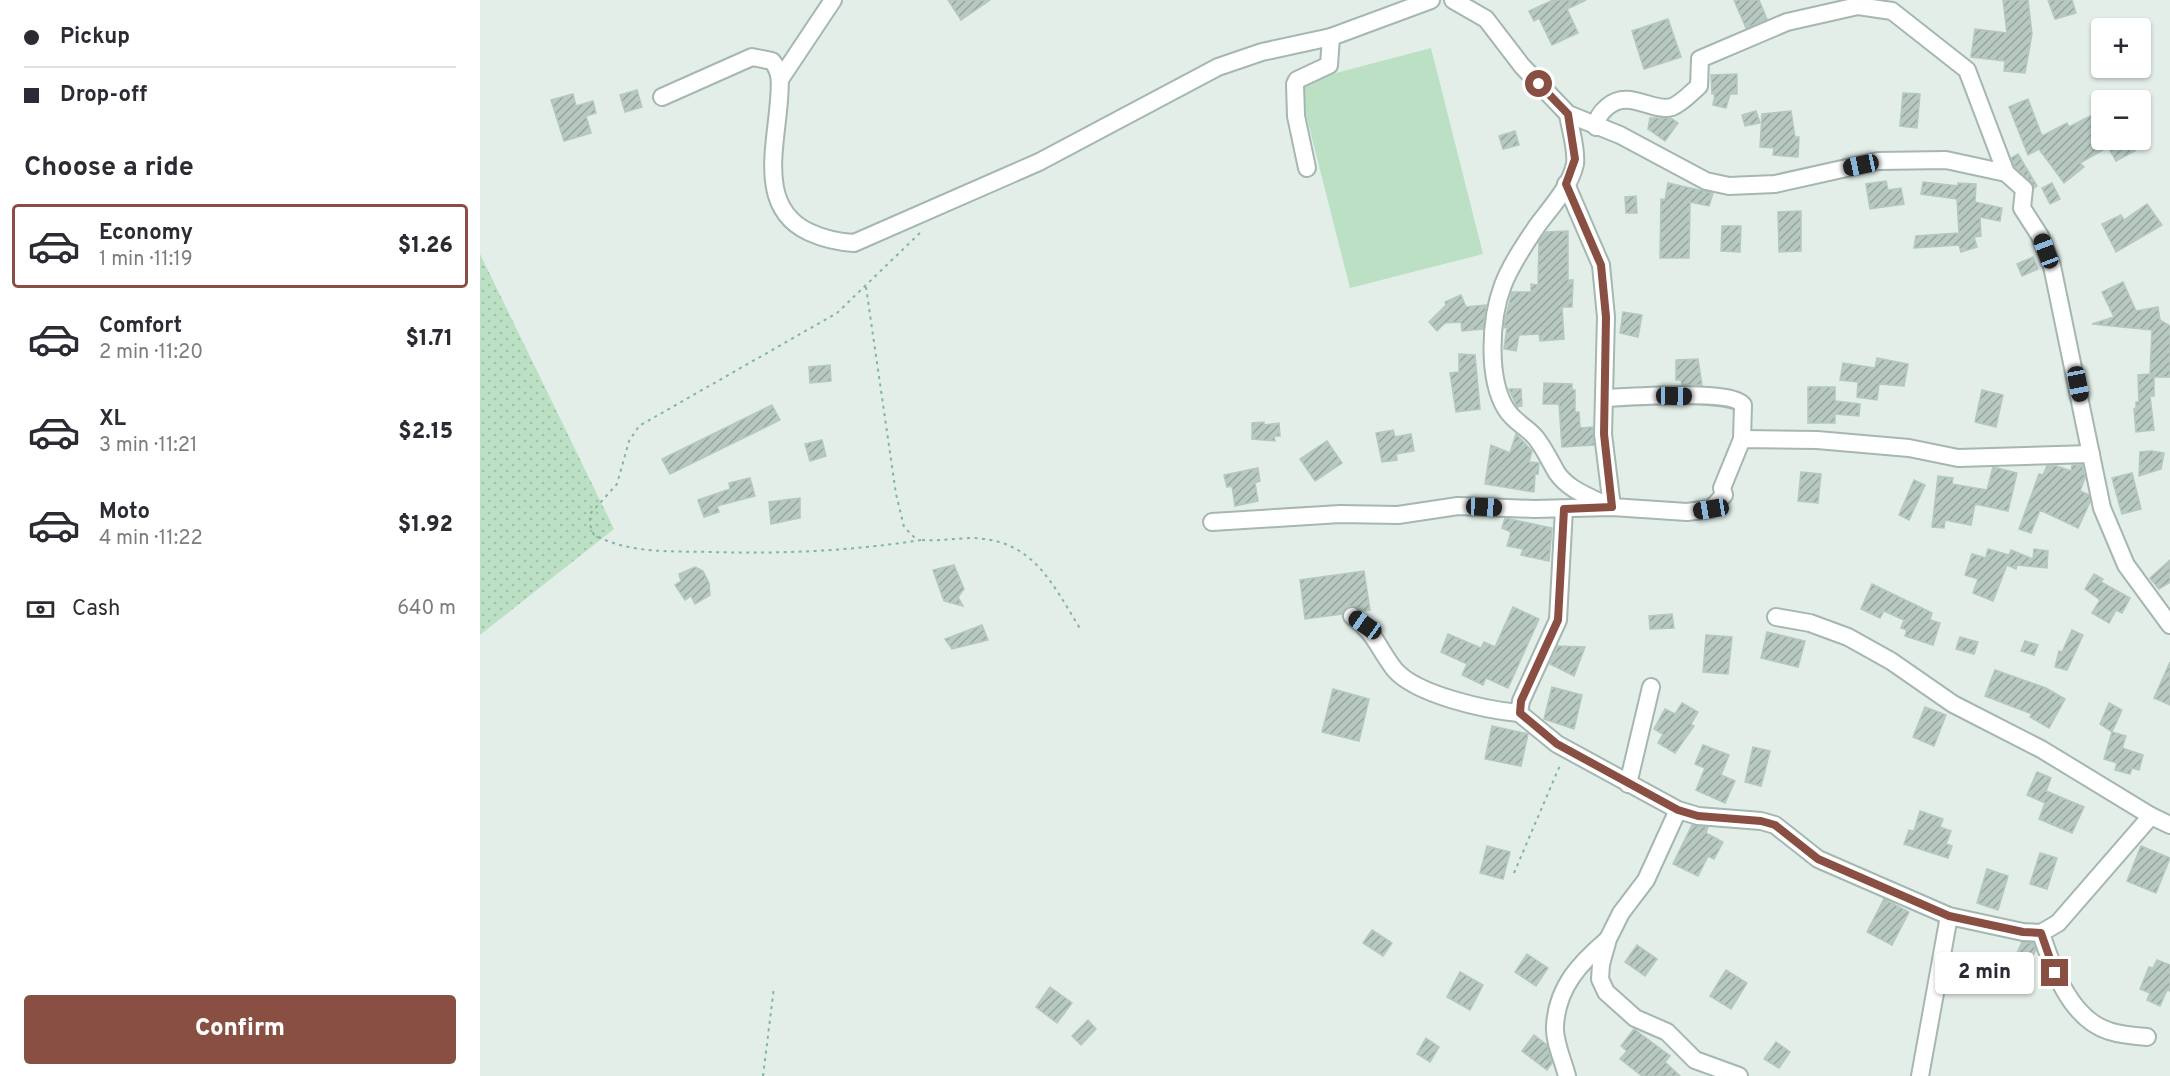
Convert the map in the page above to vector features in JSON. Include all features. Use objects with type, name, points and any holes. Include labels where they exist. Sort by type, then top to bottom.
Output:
[{"type":"street","points":[[780,78],[833,0]]},
{"type":"street","points":[[662,97],[752,57],[772,61],[780,78],[774,176],[775,195],[781,208],[794,224],[832,240],[854,243],[1039,162],[1218,67],[1262,52],[1331,37],[1431,0]]},
{"type":"street","points":[[1453,0],[1486,19],[1522,66],[1568,114],[1620,135],[1706,181],[1729,186],[1775,184],[1878,161],[1946,160],[2006,173]]},
{"type":"street","points":[[1596,127],[1600,114],[1617,101],[1641,101],[1665,108],[1679,103],[1699,86],[1700,59],[1728,46],[1787,22],[1857,6],[1892,11],[1967,70],[2006,173],[2024,189],[2022,208],[2040,236],[2052,266],[2102,508],[2114,543],[2126,565],[2170,625]]},
{"type":"street","points":[[1307,168],[1296,116],[1295,84],[1298,80],[1329,64],[1331,37]]},
{"type":"street","points":[[1568,114],[1575,159],[1566,184],[1526,242],[1504,284],[1497,311],[1494,368],[1498,392],[1507,410],[1517,423],[1534,436],[1558,474],[1579,492],[1612,507]]},
{"type":"street","points":[[1566,184],[1601,265],[1606,317],[1604,434],[1612,507]]},
{"type":"street","points":[[1212,522],[1340,514],[1398,515],[1458,506],[1564,509],[1612,507],[1687,512],[1711,509],[1724,495],[1722,488],[1742,439],[1743,405],[1734,398],[1674,396],[1604,398]]},
{"type":"street","points":[[1742,439],[1817,440],[1909,448],[1958,458],[2091,453]]},
{"type":"street","points":[[1520,713],[1521,701],[1558,620],[1564,509]]},
{"type":"street","points":[[1352,616],[1372,633],[1394,668],[1406,681],[1426,690],[1485,707],[1520,713],[1568,750],[1678,810],[1698,816],[1761,821],[1775,825],[1818,859],[1949,916],[2023,932],[2041,933],[2058,923],[2068,913],[2151,816]]},
{"type":"street","points":[[1776,617],[1810,623],[1848,637],[1891,661],[1953,704],[2041,749],[2151,816],[2170,825]]},
{"type":"street","points":[[1628,783],[1651,687]]},
{"type":"street","points":[[1678,810],[1646,880],[1621,913],[1608,939],[1600,973],[1606,992],[1635,1018],[1667,1032],[1695,1060],[1739,1076]]},
{"type":"street","points":[[1916,1074],[1949,916]]},
{"type":"street","points":[[2041,933],[2060,984],[2081,1011],[2109,1031],[2146,1037]]},
{"type":"street","points":[[1568,1076],[1556,1036],[1557,1016],[1574,970],[1608,939]]},
{"type":"path","points":[[922,229],[866,287],[837,313],[639,426],[632,435],[617,484],[592,509],[590,525],[594,535],[604,540],[661,552],[765,554],[826,552],[921,540],[1001,542],[1023,551],[1038,565],[1081,630]]},
{"type":"path","points":[[866,287],[896,494],[904,527],[914,539],[921,540]]},
{"type":"path","points":[[1514,873],[1568,750]]},
{"type":"path","points":[[763,1076],[774,987]]},
{"type":"green space","points":[[1431,48],[1483,254],[1350,288],[1298,83]]},
{"type":"green space","points":[[480,254],[614,529],[480,635]]},
{"type":"building","points":[[948,0],[990,0],[961,20]]},
{"type":"building","points":[[1553,0],[1586,0],[1567,9],[1578,33],[1552,45],[1539,18],[1534,21],[1529,11]]},
{"type":"building","points":[[1734,0],[1759,0],[1767,19],[1746,28]]},
{"type":"building","points":[[2003,0],[2028,0],[2032,34],[2025,73],[2004,71],[2005,61],[1971,57],[1975,29],[2007,33]]},
{"type":"building","points":[[2048,0],[2072,0],[2076,13],[2055,19]]},
{"type":"building","points":[[1668,19],[1681,57],[1644,69],[1632,31]]},
{"type":"building","points":[[1737,74],[1737,94],[1730,94],[1726,108],[1713,105],[1715,94],[1712,94],[1711,75]]},
{"type":"building","points":[[637,90],[642,107],[625,112],[620,95]]},
{"type":"building","points":[[1903,93],[1920,94],[1917,128],[1900,126]]},
{"type":"building","points":[[573,94],[576,106],[593,101],[596,113],[586,116],[591,133],[564,141],[551,100]]},
{"type":"building","points":[[2028,99],[2042,136],[2067,123],[2069,127],[2091,116],[2091,150],[2103,150],[2080,163],[2084,167],[2064,183],[2039,149],[2028,155],[2009,107]]},
{"type":"building","points":[[1756,111],[1760,123],[1745,126],[1742,115]]},
{"type":"building","points":[[1791,111],[1795,137],[1799,137],[1798,157],[1773,155],[1774,148],[1760,147],[1762,114]]},
{"type":"building","points":[[1650,118],[1671,118],[1678,123],[1665,141],[1648,129]]},
{"type":"building","points":[[1515,131],[1519,145],[1503,149],[1499,136]]},
{"type":"building","points":[[2110,150],[2135,151],[2116,161]]},
{"type":"building","points":[[2018,154],[2037,186],[2034,188],[2031,182],[2015,167],[2011,158]]},
{"type":"building","points":[[1886,181],[1888,190],[1901,188],[1904,204],[1870,209],[1866,184]]},
{"type":"building","points":[[1923,182],[1958,186],[1958,183],[1976,184],[1975,202],[2002,208],[2000,221],[1980,217],[1981,236],[1974,237],[1977,247],[1961,252],[1959,245],[1914,248],[1916,236],[1959,233],[1957,199],[1921,194]]},
{"type":"building","points":[[1668,183],[1713,193],[1709,206],[1690,202],[1689,258],[1660,258],[1661,199],[1665,200]]},
{"type":"building","points":[[2052,183],[2060,199],[2050,204],[2042,188]]},
{"type":"building","points":[[1636,196],[1637,213],[1626,213],[1625,197]]},
{"type":"building","points":[[2147,204],[2162,225],[2116,252],[2102,224],[2121,215],[2124,220]]},
{"type":"building","points":[[1801,211],[1801,251],[1779,252],[1778,212]]},
{"type":"building","points":[[1722,226],[1741,226],[1740,252],[1721,251]]},
{"type":"building","points":[[1568,231],[1568,280],[1573,280],[1572,307],[1562,307],[1564,339],[1540,341],[1539,334],[1519,335],[1516,351],[1504,349],[1507,327],[1504,328],[1512,292],[1531,292],[1531,284],[1538,285],[1539,242],[1546,232]]},
{"type":"building","points":[[2033,257],[2038,269],[2022,276],[2017,264]]},
{"type":"building","points":[[2123,282],[2136,311],[2158,307],[2160,320],[2170,326],[2170,377],[2154,377],[2154,396],[2150,396],[2154,430],[2136,432],[2134,409],[2136,402],[2139,402],[2138,375],[2150,374],[2152,330],[2092,324],[2114,317],[2102,292]]},
{"type":"building","points":[[1461,295],[1466,307],[1486,305],[1483,329],[1462,331],[1461,322],[1445,323],[1437,331],[1429,322],[1446,305],[1445,302]]},
{"type":"building","points":[[1623,312],[1642,315],[1638,337],[1620,333]]},
{"type":"building","points":[[1459,354],[1475,355],[1480,409],[1456,412],[1450,373],[1459,372]]},
{"type":"building","points":[[1877,358],[1908,364],[1904,386],[1879,384],[1877,400],[1857,397],[1858,382],[1840,380],[1843,363],[1875,368]]},
{"type":"building","points":[[1698,359],[1702,385],[1682,385],[1681,380],[1676,380],[1676,360]]},
{"type":"building","points":[[830,365],[831,381],[810,383],[809,367]]},
{"type":"building","points":[[1544,383],[1572,384],[1572,390],[1575,390],[1575,412],[1579,412],[1580,428],[1593,427],[1594,445],[1562,447],[1559,404],[1543,404]]},
{"type":"building","points":[[1808,387],[1835,387],[1835,401],[1860,404],[1859,416],[1835,414],[1835,423],[1808,423]]},
{"type":"building","points":[[1509,389],[1521,389],[1522,406],[1517,407]]},
{"type":"building","points":[[1982,390],[2003,395],[1996,427],[1975,422]]},
{"type":"building","points":[[772,405],[780,420],[670,474],[662,459]]},
{"type":"building","points":[[1264,422],[1264,425],[1279,423],[1280,436],[1274,436],[1275,441],[1252,439],[1252,423]]},
{"type":"building","points":[[1393,430],[1395,437],[1411,434],[1414,451],[1396,454],[1397,460],[1382,462],[1376,433]]},
{"type":"building","points":[[1516,434],[1532,451],[1529,462],[1539,463],[1538,474],[1535,474],[1534,492],[1485,484],[1491,445],[1510,453]]},
{"type":"building","points":[[822,440],[826,456],[810,461],[805,444]]},
{"type":"building","points":[[1327,441],[1342,463],[1315,481],[1300,459]]},
{"type":"building","points":[[2140,452],[2164,453],[2161,469],[2139,476]]},
{"type":"building","points":[[2072,465],[2082,465],[2085,478],[2080,491],[2089,495],[2090,502],[2078,528],[2040,510],[2031,533],[2019,529],[2039,474],[2043,475],[2047,466],[2057,466],[2071,471]]},
{"type":"building","points":[[1993,467],[2017,473],[2008,511],[1975,504],[1971,525],[1945,520],[1944,528],[1932,527],[1938,476],[1953,478],[1952,484],[1987,490]]},
{"type":"building","points":[[1258,468],[1260,481],[1255,483],[1258,501],[1235,506],[1232,486],[1227,487],[1224,475]]},
{"type":"building","points":[[1801,472],[1821,474],[1818,503],[1798,501]]},
{"type":"building","points":[[2132,473],[2141,509],[2122,514],[2112,478]]},
{"type":"building","points":[[750,478],[755,496],[717,506],[719,512],[704,517],[698,500],[730,489],[729,483]]},
{"type":"building","points":[[1914,480],[1925,485],[1909,520],[1899,515]]},
{"type":"building","points":[[800,498],[800,518],[771,524],[769,502]]},
{"type":"building","points":[[1505,518],[1552,528],[1549,561],[1521,555],[1523,549],[1507,546],[1511,532],[1502,528]]},
{"type":"building","points":[[1988,549],[2009,555],[2011,550],[2033,559],[2034,549],[2048,551],[2047,568],[2017,565],[2016,569],[2007,565],[1993,601],[1973,593],[1978,579],[1965,575],[1972,554],[1990,559],[1986,556]]},
{"type":"building","points":[[2170,560],[2170,582],[2159,589],[2150,578]]},
{"type":"building","points":[[954,565],[964,589],[958,597],[963,606],[944,601],[933,570]]},
{"type":"building","points":[[695,567],[703,571],[709,583],[710,595],[695,604],[691,596],[685,600],[675,585],[681,581],[679,574]]},
{"type":"building","points":[[1364,571],[1370,610],[1363,611],[1349,606],[1342,614],[1305,619],[1300,580]]},
{"type":"building","points":[[2094,574],[2103,579],[2101,582],[2130,598],[2122,613],[2116,610],[2109,623],[2092,613],[2100,600],[2085,589]]},
{"type":"building","points":[[1872,584],[1932,613],[1930,620],[1940,623],[1933,645],[1905,636],[1907,630],[1901,628],[1904,620],[1884,611],[1880,618],[1861,609]]},
{"type":"building","points":[[1513,607],[1539,619],[1508,688],[1486,678],[1483,685],[1462,675],[1467,664],[1441,652],[1448,634],[1481,648],[1484,642],[1495,647]]},
{"type":"building","points":[[1672,614],[1674,628],[1650,629],[1649,616]]},
{"type":"building","points":[[982,625],[988,640],[952,649],[945,639]]},
{"type":"building","points":[[2072,630],[2083,635],[2067,670],[2055,667],[2059,651],[2062,652]]},
{"type":"building","points":[[1767,632],[1805,641],[1798,667],[1761,658]]},
{"type":"building","points":[[1706,635],[1732,637],[1728,674],[1703,672]]},
{"type":"building","points":[[1960,637],[1978,642],[1974,654],[1956,649]]},
{"type":"building","points":[[2025,641],[2038,645],[2034,655],[2021,651]]},
{"type":"building","points":[[1558,646],[1585,647],[1574,676],[1550,664]]},
{"type":"building","points":[[2170,662],[2170,705],[2154,698]]},
{"type":"building","points":[[1995,670],[2046,688],[2065,699],[2049,728],[2030,717],[2032,714],[1985,696]]},
{"type":"building","points":[[1552,687],[1582,695],[1574,729],[1544,719]]},
{"type":"building","points":[[1333,689],[1369,699],[1359,741],[1322,732]]},
{"type":"building","points":[[1682,703],[1698,712],[1691,724],[1694,726],[1675,753],[1658,743],[1663,734],[1654,729],[1665,709],[1675,714]]},
{"type":"building","points":[[2109,703],[2122,710],[2112,732],[2100,724]]},
{"type":"building","points":[[1925,707],[1946,715],[1934,746],[1913,737]]},
{"type":"building","points":[[1492,726],[1528,734],[1521,766],[1485,759]]},
{"type":"building","points":[[2112,732],[2126,736],[2122,748],[2143,755],[2139,770],[2132,768],[2130,774],[2115,770],[2117,763],[2104,759]]},
{"type":"building","points":[[1703,745],[1729,755],[1721,775],[1735,781],[1725,803],[1696,790],[1705,768],[1695,764]]},
{"type":"building","points":[[1753,747],[1770,751],[1761,786],[1745,782]]},
{"type":"building","points":[[2037,772],[2051,778],[2046,791],[2084,807],[2072,833],[2039,819],[2045,803],[2027,795]]},
{"type":"building","points":[[1920,811],[1943,819],[1940,827],[1951,831],[1946,844],[1952,846],[1948,858],[1904,844],[1909,830],[1914,831]]},
{"type":"building","points":[[1692,825],[1708,827],[1706,833],[1723,842],[1714,859],[1708,856],[1698,876],[1673,864]]},
{"type":"building","points":[[1487,846],[1510,852],[1503,879],[1480,873]]},
{"type":"building","points":[[2141,846],[2170,858],[2156,893],[2127,881]]},
{"type":"building","points":[[2040,853],[2057,858],[2047,889],[2030,884]]},
{"type":"building","points":[[1987,869],[2008,876],[1998,910],[1977,903]]},
{"type":"building","points":[[1884,899],[1909,912],[1892,945],[1867,932]]},
{"type":"building","points":[[1372,930],[1392,943],[1383,956],[1363,943]]},
{"type":"building","points":[[2022,942],[2033,943],[2036,950],[2030,961],[2016,955]]},
{"type":"building","points":[[1637,945],[1657,959],[1645,976],[1625,962]]},
{"type":"building","points":[[1527,954],[1548,968],[1536,986],[1515,972]]},
{"type":"building","points":[[1997,960],[2006,965],[1999,980],[1989,975]]},
{"type":"building","points":[[2157,960],[2170,965],[2170,991],[2167,990],[2160,1006],[2147,1000],[2150,993],[2140,989],[2149,967],[2153,968]]},
{"type":"building","points":[[1726,970],[1747,983],[1731,1009],[1710,996]]},
{"type":"building","points":[[1460,972],[1483,985],[1470,1010],[1447,997]]},
{"type":"building","points":[[1050,987],[1072,1003],[1057,1023],[1036,1007]]},
{"type":"building","points":[[1088,1020],[1096,1029],[1081,1045],[1072,1036]]},
{"type":"building","points":[[1634,1029],[1670,1056],[1665,1062],[1680,1076],[1642,1076],[1620,1059],[1627,1051],[1621,1046]]},
{"type":"building","points":[[1534,1035],[1547,1045],[1552,1063],[1547,1070],[1522,1051]]},
{"type":"building","points":[[1426,1038],[1439,1047],[1430,1062],[1417,1054]]},
{"type":"building","points":[[1776,1042],[1790,1052],[1779,1068],[1764,1059]]},
{"type":"route","points":[[1539,84],[1568,114],[1575,159],[1573,170],[1566,184],[1577,214],[1594,244],[1601,265],[1606,317],[1604,434],[1612,507],[1564,509],[1558,620],[1518,707],[1520,713],[1557,744],[1678,810],[1698,816],[1761,821],[1775,825],[1803,850],[1818,859],[1949,916],[2023,932],[2041,933],[2055,973]]}]
